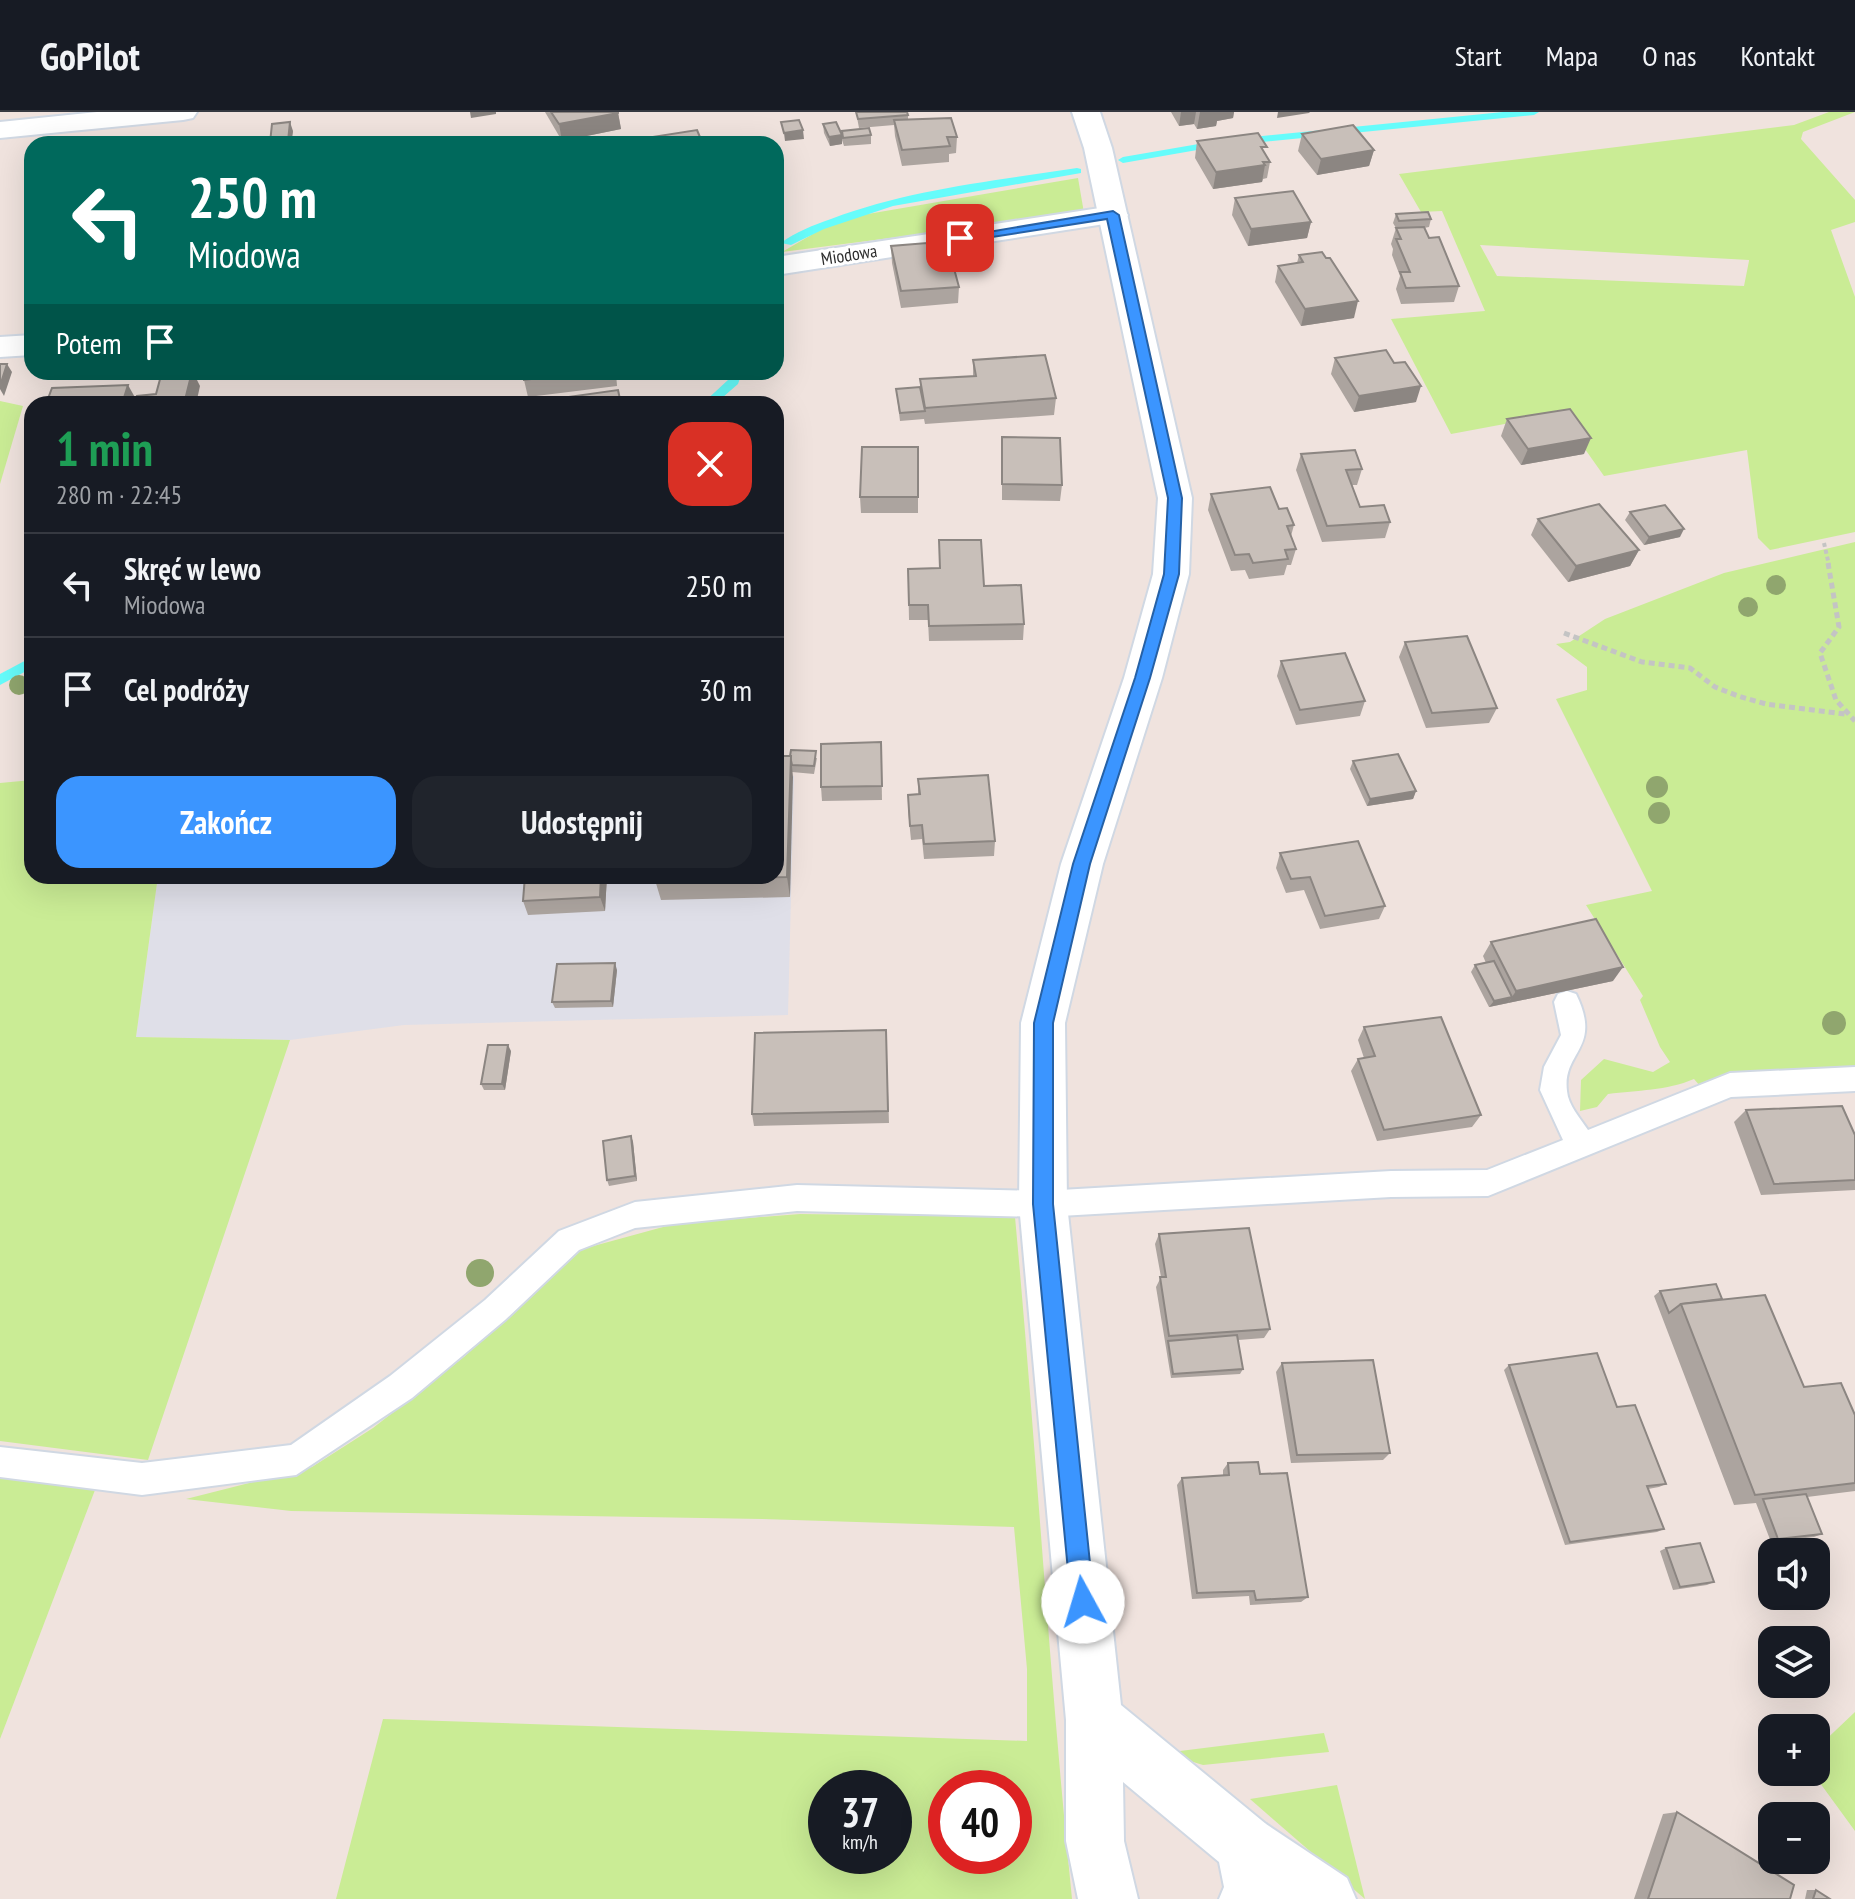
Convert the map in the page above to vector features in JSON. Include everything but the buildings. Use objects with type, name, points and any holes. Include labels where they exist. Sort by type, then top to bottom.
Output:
[{"type":"street","points":[[0,130],[183,112]]},
{"type":"street","points":[[1086,112],[1113,215],[1175,498],[1171,574],[1143,678],[1082,864],[1043,1023],[1043,1204],[1094,1720],[1095,1841],[1108,1899]]},
{"type":"street","name":"Miodowa","points":[[784,265],[1113,215]]},
{"type":"street","points":[[0,347],[24,346]]},
{"type":"street","points":[[1094,1720],[1247,1872],[1326,1899]]},
{"type":"lane","points":[[1567,1002],[1574,1036],[1552,1072],[1551,1090],[1581,1143]]},
{"type":"lane","points":[[0,1462],[142,1479],[296,1460],[401,1387],[495,1310],[569,1240],[635,1215],[797,1198],[1043,1204],[1391,1184],[1488,1183],[1730,1085],[1855,1079]]},
{"type":"path","points":[[1824,543],[1838,606],[1839,627],[1820,653],[1832,692],[1845,714],[1855,721]]},
{"type":"path","points":[[1564,633],[1642,662],[1690,668],[1715,687],[1738,696],[1766,704],[1845,714]]},
{"type":"shaded area","points":[[794,776],[788,1015],[404,1025],[290,1040],[136,1037],[157,884],[784,884],[784,777]]},
{"type":"green space","points":[[1829,112],[1855,112],[1803,132],[1801,139],[1855,200],[1855,222],[1831,230],[1855,297],[1855,532],[1770,550],[1758,538],[1747,450],[1604,476],[1563,418],[1547,416],[1451,434],[1391,319],[1485,311],[1442,211],[1421,212],[1399,174],[1794,125]],"holes":[[[1480,245],[1749,260],[1744,286],[1497,276]]]},
{"type":"green space","points":[[1078,178],[1084,213],[784,252],[830,224],[862,215]]},
{"type":"green space","points":[[0,401],[23,406],[0,484]]},
{"type":"green space","points":[[1855,542],[1855,1070],[1700,1086],[1694,1079],[1662,1088],[1608,1094],[1597,1107],[1580,1111],[1581,1080],[1604,1059],[1653,1072],[1670,1062],[1660,1047],[1640,1000],[1643,996],[1586,905],[1652,891],[1556,699],[1587,690],[1587,667],[1556,644],[1570,642],[1605,619],[1724,573]]},
{"type":"green space","points":[[24,781],[24,884],[157,884],[136,1037],[290,1040],[148,1460],[0,1441],[0,783]]},
{"type":"green space","points":[[800,1214],[1015,1217],[1072,1899],[336,1899],[383,1719],[1027,1741],[1027,1669],[1014,1527],[762,1519],[291,1511],[186,1499],[312,1467],[373,1428],[465,1356],[568,1253],[674,1224]]},
{"type":"green space","points":[[0,1475],[95,1490],[0,1739]]},
{"type":"green space","points":[[1855,1712],[1855,1831],[1822,1786],[1830,1786],[1830,1736]]},
{"type":"green space","points":[[1324,1733],[1329,1752],[1203,1765],[1164,1753]]},
{"type":"green space","points":[[1337,1785],[1365,1899],[1250,1799]]},
{"type":"waterway","points":[[1243,141],[1534,112]]},
{"type":"waterway","points":[[1123,160],[1216,144]]},
{"type":"waterway","points":[[787,243],[855,213],[891,203],[1077,171]]},
{"type":"waterway","points":[[717,396],[734,380]]},
{"type":"waterway","points":[[0,680],[24,666]]},
{"type":"route","points":[[960,238],[1113,215],[1175,498],[1171,574],[1143,678],[1082,864],[1043,1023],[1043,1204],[1083,1602]]}]
